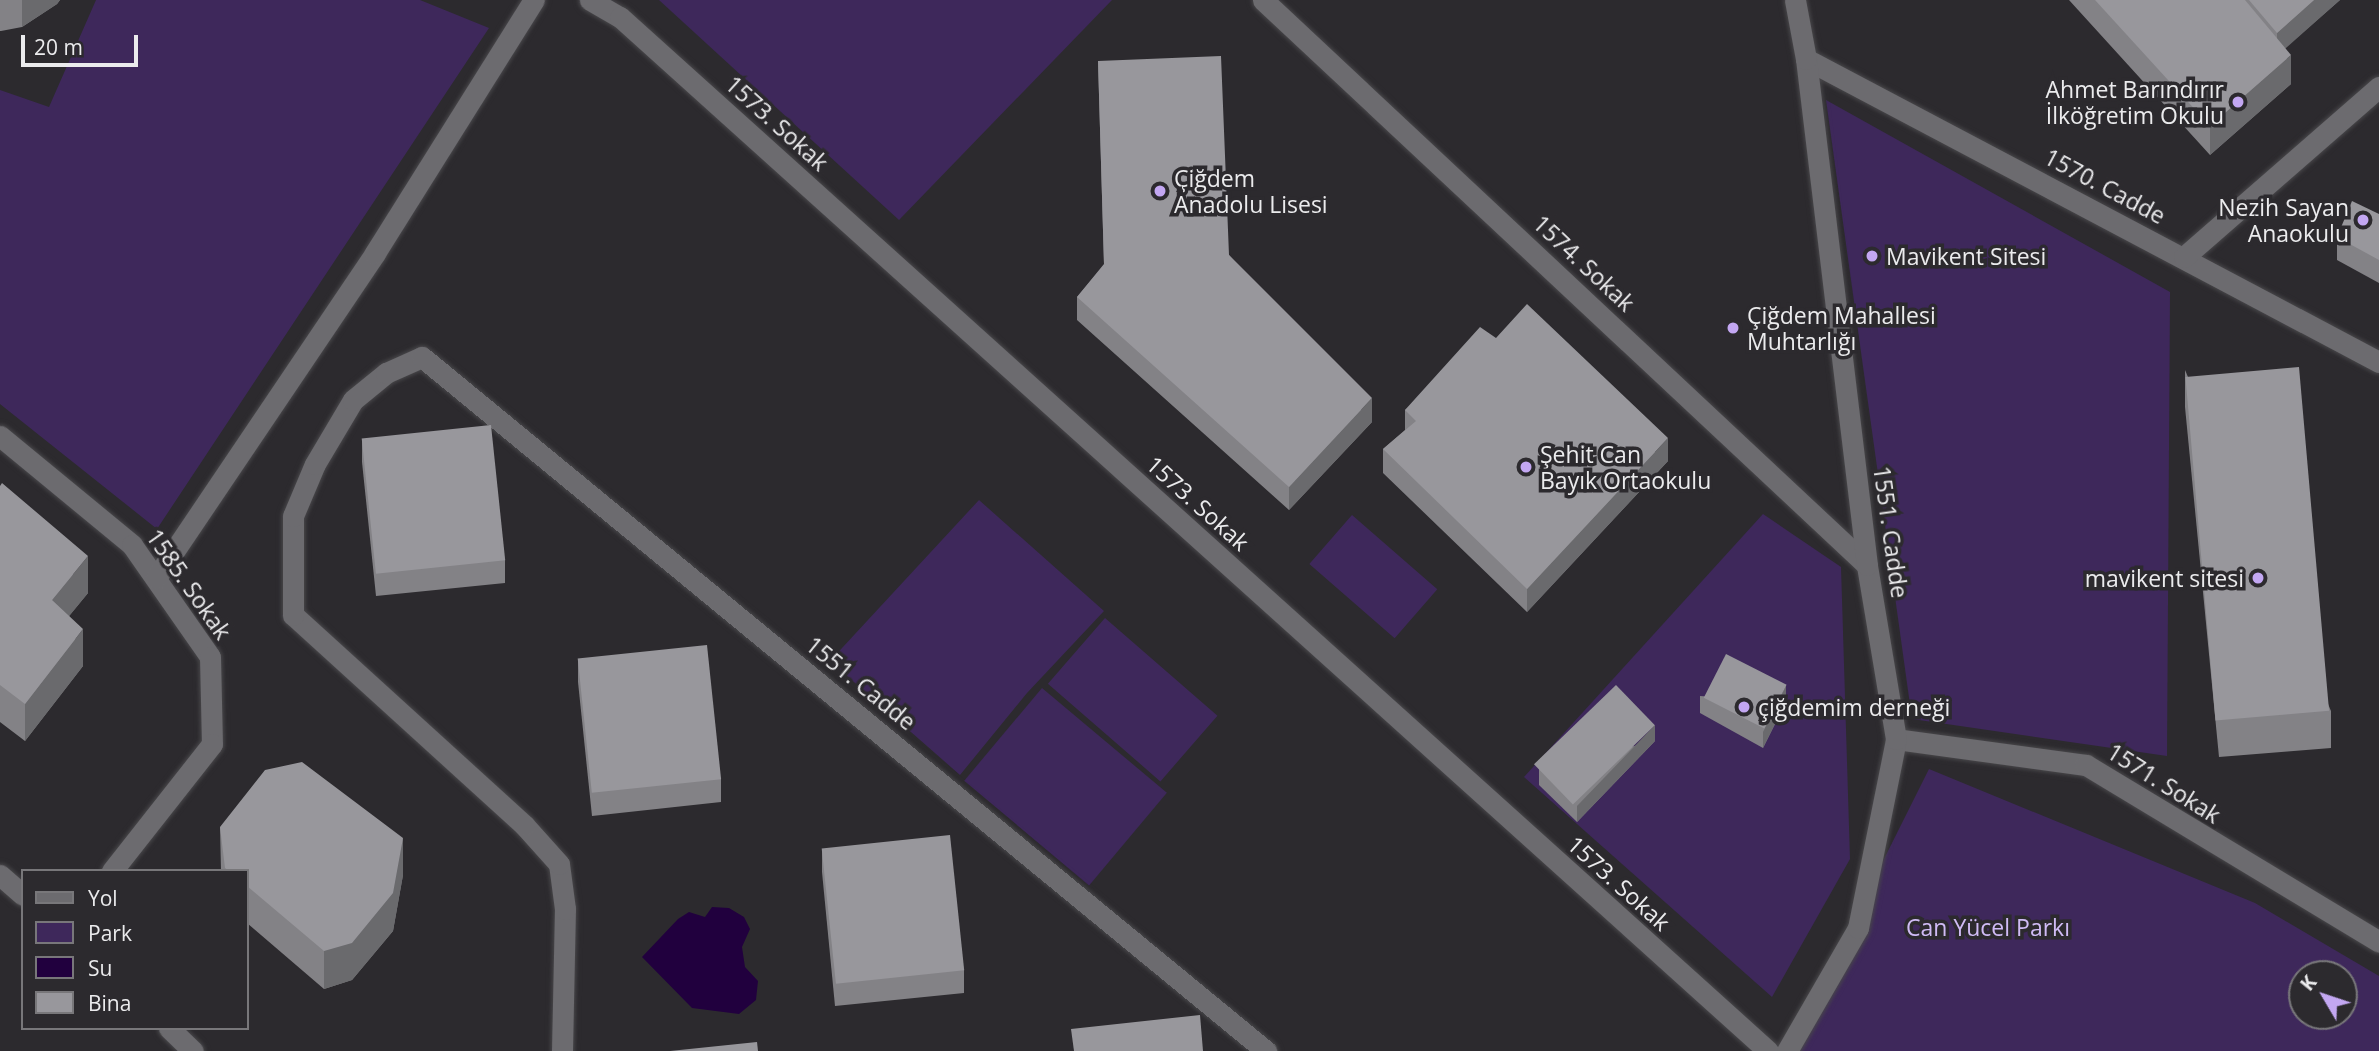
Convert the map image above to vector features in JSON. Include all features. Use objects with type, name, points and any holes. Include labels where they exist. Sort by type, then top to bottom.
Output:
[{"type":"street","points":[[156,578],[375,253],[534,0]]},
{"type":"street","name":"1573. Sokak","points":[[590,0],[620,17],[1768,1051]]},
{"type":"street","name":"1574. Sokak","points":[[1264,0],[1867,565]]},
{"type":"street","name":"1551. Cadde","points":[[1787,1051],[1858,928],[1896,739],[1867,565],[1806,59],[1795,0]]},
{"type":"street","name":"1570. Cadde","points":[[1806,59],[2379,362]]},
{"type":"street","points":[[2184,257],[2379,87]]},
{"type":"street","name":"1551. Cadde","points":[[562,1051],[565,909],[559,864],[524,825],[293,615],[293,516],[315,464],[353,400],[386,373],[422,356],[1266,1051]]},
{"type":"street","name":"1585. Sokak","points":[[0,436],[132,545],[210,657],[212,744],[114,869]]},
{"type":"street","name":"1571. Sokak","points":[[1896,739],[2086,765],[2379,942]]},
{"type":"street","points":[[0,875],[21,893]]},
{"type":"street","points":[[171,1030],[193,1051]]},
{"type":"green space","points":[[96,0],[420,0],[489,28],[157,529],[0,404],[0,90],[49,107]]},
{"type":"green space","points":[[659,0],[1112,0],[899,220]]},
{"type":"green space","points":[[1826,100],[2170,292],[2167,756],[1912,719]]},
{"type":"green space","points":[[979,500],[1104,611],[1027,693],[960,775],[830,661]]},
{"type":"green space","points":[[1763,514],[1841,567],[1850,859],[1772,997],[1524,777]]},
{"type":"green space","points":[[1352,515],[1437,589],[1395,638],[1309,564]]},
{"type":"green space","points":[[1105,618],[1217,716],[1160,781],[1048,684]]},
{"type":"green space","points":[[1042,688],[1167,793],[1089,885],[964,781]]},
{"type":"green space","name":"Can Yücel Parkı","points":[[1929,769],[2255,903],[2352,960],[2288,960],[2288,1030],[2358,1030],[2358,964],[2379,976],[2379,1051],[1788,1051]]},
{"type":"water","points":[[712,907],[729,908],[744,917],[750,929],[742,947],[745,967],[758,981],[756,1000],[739,1014],[692,1008],[642,957],[678,919],[689,912],[705,917]]},
{"type":"building","points":[[2095,0],[2245,0],[2291,55],[2210,126]]},
{"type":"building","points":[[2249,0],[2314,0],[2277,33]]},
{"type":"building","name":"Çiğdem Anadolu Lisesi","points":[[1221,56],[1229,255],[1372,398],[1289,487],[1077,297],[1104,264],[1098,61]]},
{"type":"building","points":[[2352,201],[2379,214],[2379,260],[2337,237]]},
{"type":"building","name":"Şehit Can Bayık Ortaokulu","points":[[1527,304],[1668,438],[1527,589],[1383,449],[1416,421],[1405,410],[1480,327],[1496,338]]},
{"type":"building","name":"mavikent sitesi","points":[[2299,367],[2329,711],[2216,721],[2185,377]]},
{"type":"building","points":[[491,425],[505,560],[376,574],[362,439]]},
{"type":"building","points":[[2,483],[88,556],[52,600],[83,629],[25,704],[0,685]]},
{"type":"building","points":[[707,645],[721,779],[592,793],[578,659]]},
{"type":"building","points":[[1726,654],[1787,685],[1764,729],[1704,698]]},
{"type":"building","points":[[1616,685],[1655,725],[1573,804],[1534,764]]},
{"type":"building","points":[[302,762],[403,838],[393,893],[352,943],[324,951],[248,887],[248,869],[225,868],[220,827],[265,770]]},
{"type":"building","points":[[950,835],[964,970],[836,984],[822,848]]},
{"type":"building","points":[[1200,1015],[1203,1051],[1074,1051],[1071,1029]]},
{"type":"building","points":[[757,1042],[758,1051],[670,1051]]},
{"type":"place","name":"Ahmet Barındırır İlköğretim Okulu","points":[[2238,102]]},
{"type":"place","name":"Çiğdem Anadolu Lisesi","points":[[1160,191]]},
{"type":"place","name":"Nezih Sayan Anaokulu","points":[[2363,220]]},
{"type":"place","name":"Mavikent Sitesi","points":[[1872,256]]},
{"type":"place","name":"Çiğdem Mahallesi Muhtarlığı","points":[[1733,328]]},
{"type":"place","name":"Şehit Can Bayık Ortaokulu","points":[[1526,467]]},
{"type":"place","name":"mavikent sitesi","points":[[2258,578]]},
{"type":"place","name":"çiğdemim derneği","points":[[1744,707]]}]
